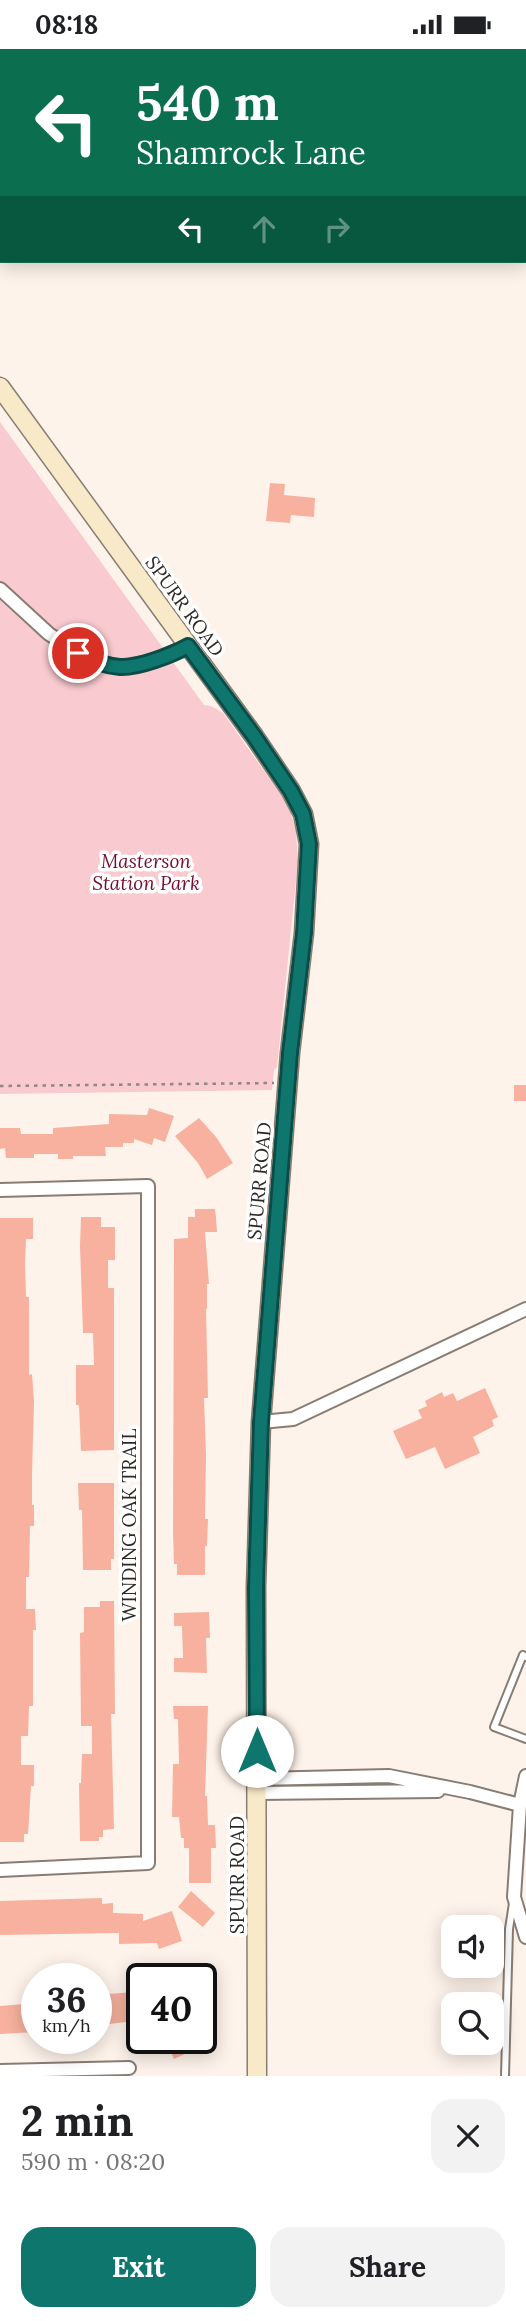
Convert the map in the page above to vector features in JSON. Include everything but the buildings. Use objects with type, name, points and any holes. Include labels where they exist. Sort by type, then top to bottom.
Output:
[{"type":"street","name":"SPURR ROAD","points":[[0,387],[254,736],[291,791],[303,814],[307,829],[309,844],[304,933],[288,1083],[261,1422],[256,1587],[257,2076]]},
{"type":"street","points":[[0,589],[49,634],[88,659],[121,667],[149,662],[188,646]]},
{"type":"street","name":"WINDING OAK TRAIL","points":[[0,1190],[148,1186],[148,1863],[0,1870]]},
{"type":"street","points":[[261,1422],[293,1419],[526,1309]]},
{"type":"street","points":[[258,1786],[389,1776],[520,1805]]},
{"type":"street","points":[[526,1776],[520,1805],[514,1897],[526,1937]]},
{"type":"street","points":[[0,2071],[128,2068]]},
{"type":"lane","points":[[526,1657],[523,1655],[494,1727],[526,1739]]},
{"type":"lane","points":[[505,2076],[509,1929],[514,1897]]},
{"type":"path","points":[[0,1086],[288,1083]]},
{"type":"green space","name":"Masterson Station Park","points":[[0,422],[204,705],[223,713],[289,806],[296,831],[298,861],[277,1067],[274,1070],[272,1090],[0,1094]]},
{"type":"route","points":[[78,653],[88,659],[121,667],[149,662],[188,646],[291,791],[303,814],[307,829],[309,844],[304,933],[290,1053],[261,1422],[256,1587],[257,1751]]}]
